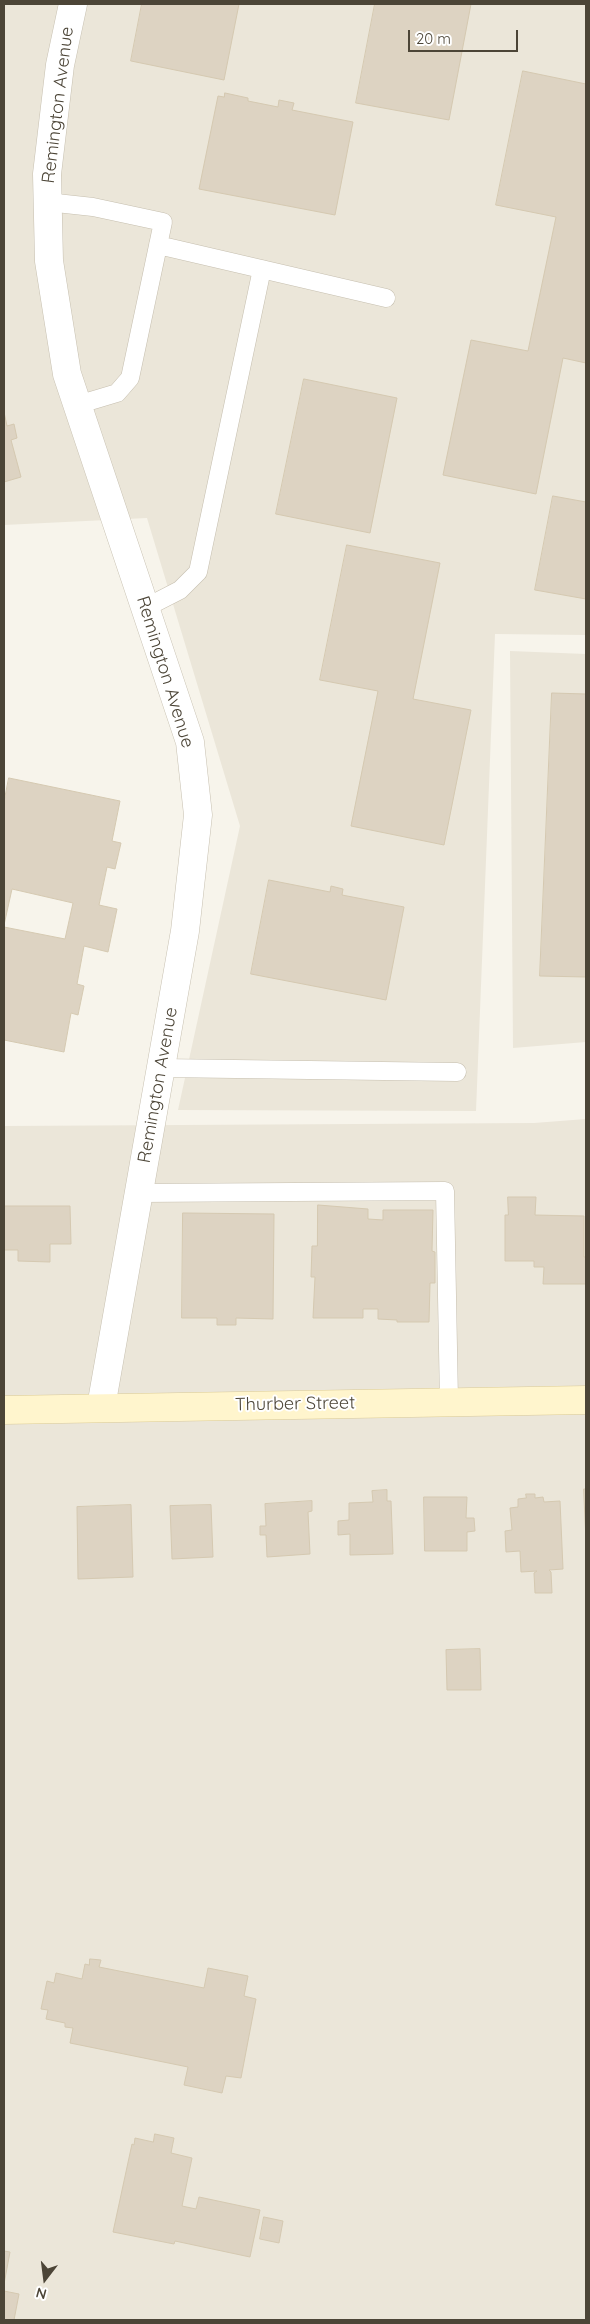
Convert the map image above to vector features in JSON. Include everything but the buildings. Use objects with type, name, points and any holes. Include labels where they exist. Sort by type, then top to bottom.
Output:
[{"type":"street","name":"Remington Avenue","points":[[73,4],[60,65],[47,174],[49,261],[67,374],[190,742],[198,815],[185,931],[101,1408]]},
{"type":"street","name":"Thurber Street","points":[[4,1410],[586,1400]]},
{"type":"lane","points":[[47,202],[93,207],[163,222],[130,378],[116,393],[78,405]]},
{"type":"lane","points":[[158,245],[386,298]]},
{"type":"lane","points":[[145,608],[180,590],[198,572],[262,269]]},
{"type":"lane","points":[[161,1068],[457,1072]]},
{"type":"lane","points":[[139,1193],[445,1191],[449,1402]]},
{"type":"shaded area","points":[[4,4],[586,4],[586,635],[495,634],[476,1111],[178,1110],[240,826],[147,518],[4,525]]},
{"type":"shaded area","points":[[510,651],[586,654],[586,1042],[513,1048]]},
{"type":"shaded area","points":[[586,1119],[586,2320],[4,2320],[4,1126],[534,1123]]}]
